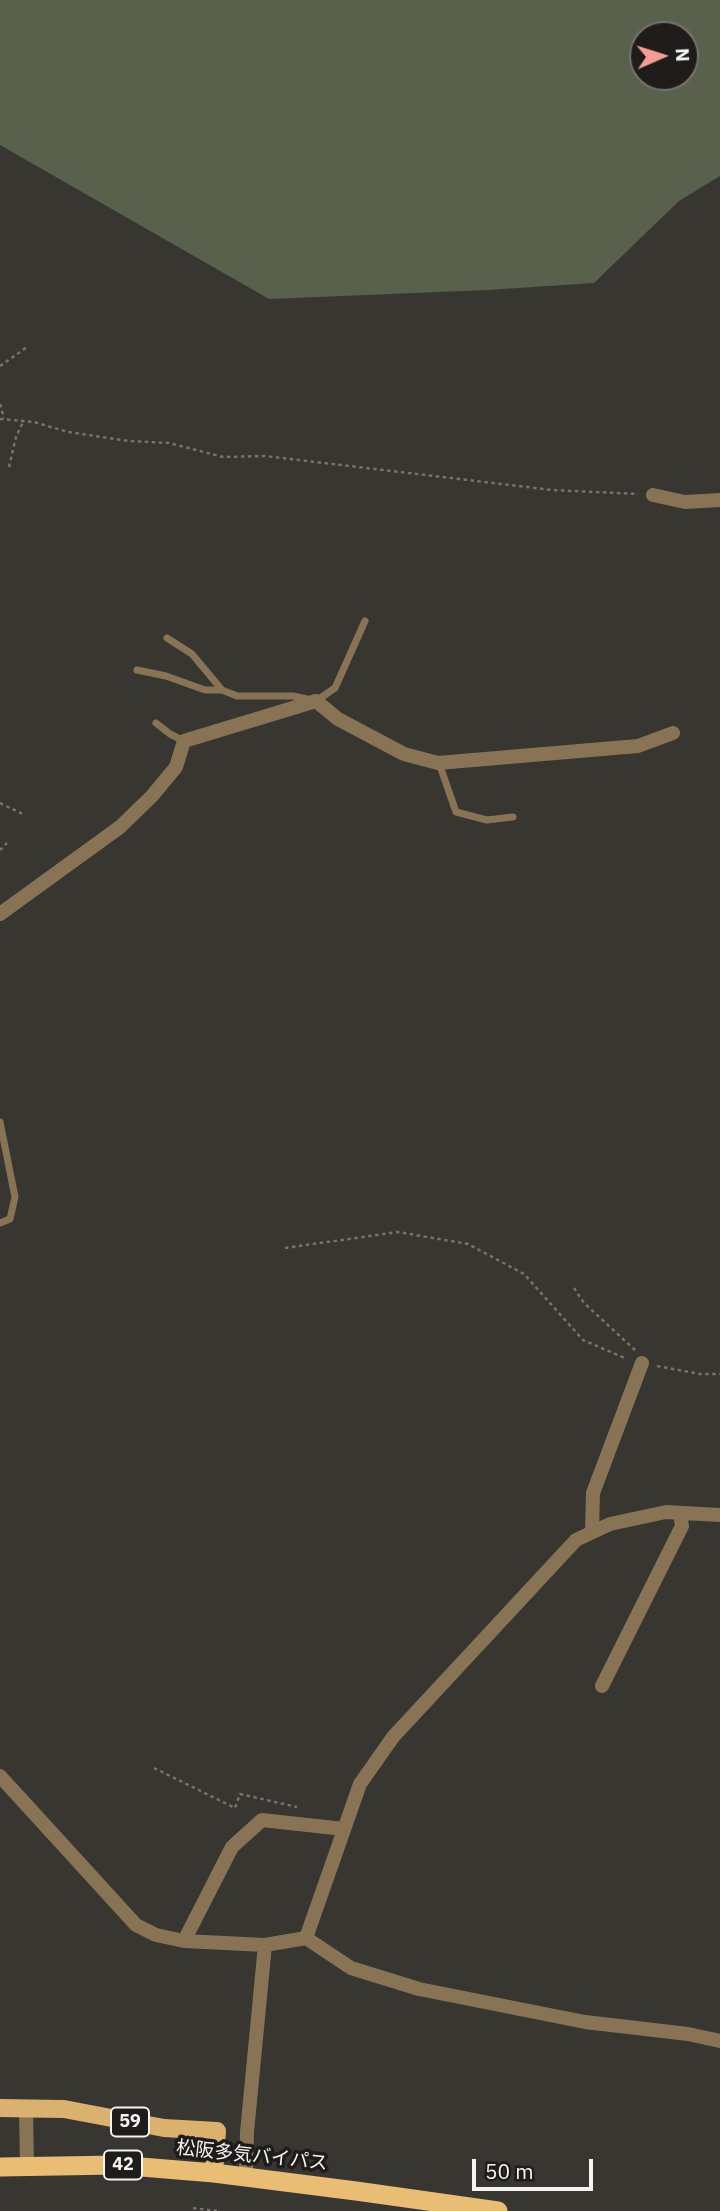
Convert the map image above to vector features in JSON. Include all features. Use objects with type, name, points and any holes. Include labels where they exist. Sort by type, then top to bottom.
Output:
[{"type":"highway","name":"松阪多気バイパス","points":[[0,2167],[117,2165],[246,2176],[498,2211]]},
{"type":"main road","name":"59","points":[[0,2108],[64,2109],[164,2129],[217,2131],[214,2174]]},
{"type":"street","points":[[653,495],[685,502],[720,500]]},
{"type":"street","points":[[0,914],[120,827],[152,796],[176,767],[184,741],[316,701],[338,719],[404,754],[438,763],[638,746],[673,733]]},
{"type":"street","points":[[592,1532],[593,1493],[642,1363]]},
{"type":"street","points":[[306,1938],[360,1784],[393,1737],[576,1540],[610,1524],[666,1512],[720,1515]]},
{"type":"street","points":[[602,1686],[682,1526],[680,1513]]},
{"type":"street","points":[[0,1776],[136,1925],[156,1935],[184,1941],[265,1945],[306,1938],[351,1968],[419,1989],[585,2022],[688,2034],[720,2041]]},
{"type":"street","points":[[184,1941],[232,1847],[262,1819],[345,1829]]},
{"type":"street","points":[[246,2176],[247,2132],[265,1945]]},
{"type":"street","points":[[26,2108],[27,2167]]},
{"type":"lane","points":[[137,670],[166,676],[205,690],[222,690],[237,696],[293,696],[316,701],[335,688],[365,621]]},
{"type":"lane","points":[[167,638],[192,654],[222,690]]},
{"type":"lane","points":[[156,723],[184,741]]},
{"type":"lane","points":[[438,763],[456,812],[487,820],[513,817]]},
{"type":"lane","points":[[0,1122],[15,1197],[10,1219],[0,1223]]},
{"type":"path","points":[[0,366],[27,347]]},
{"type":"path","points":[[0,404],[2,418],[128,441],[169,443],[223,457],[265,456],[552,490],[653,495]]},
{"type":"path","points":[[9,467],[16,437],[24,420]]},
{"type":"path","points":[[0,803],[23,814]]},
{"type":"path","points":[[0,850],[8,843]]},
{"type":"path","points":[[285,1248],[398,1232],[468,1244],[524,1274],[583,1340],[642,1363],[700,1374],[720,1374]]},
{"type":"path","points":[[574,1288],[584,1303],[635,1349],[642,1363]]},
{"type":"path","points":[[154,1768],[235,1808],[240,1794],[307,1810]]},
{"type":"path","points":[[193,2208],[217,2211]]},
{"type":"green space","points":[[0,0],[720,0],[720,176],[679,201],[594,283],[269,299],[0,145]]}]
